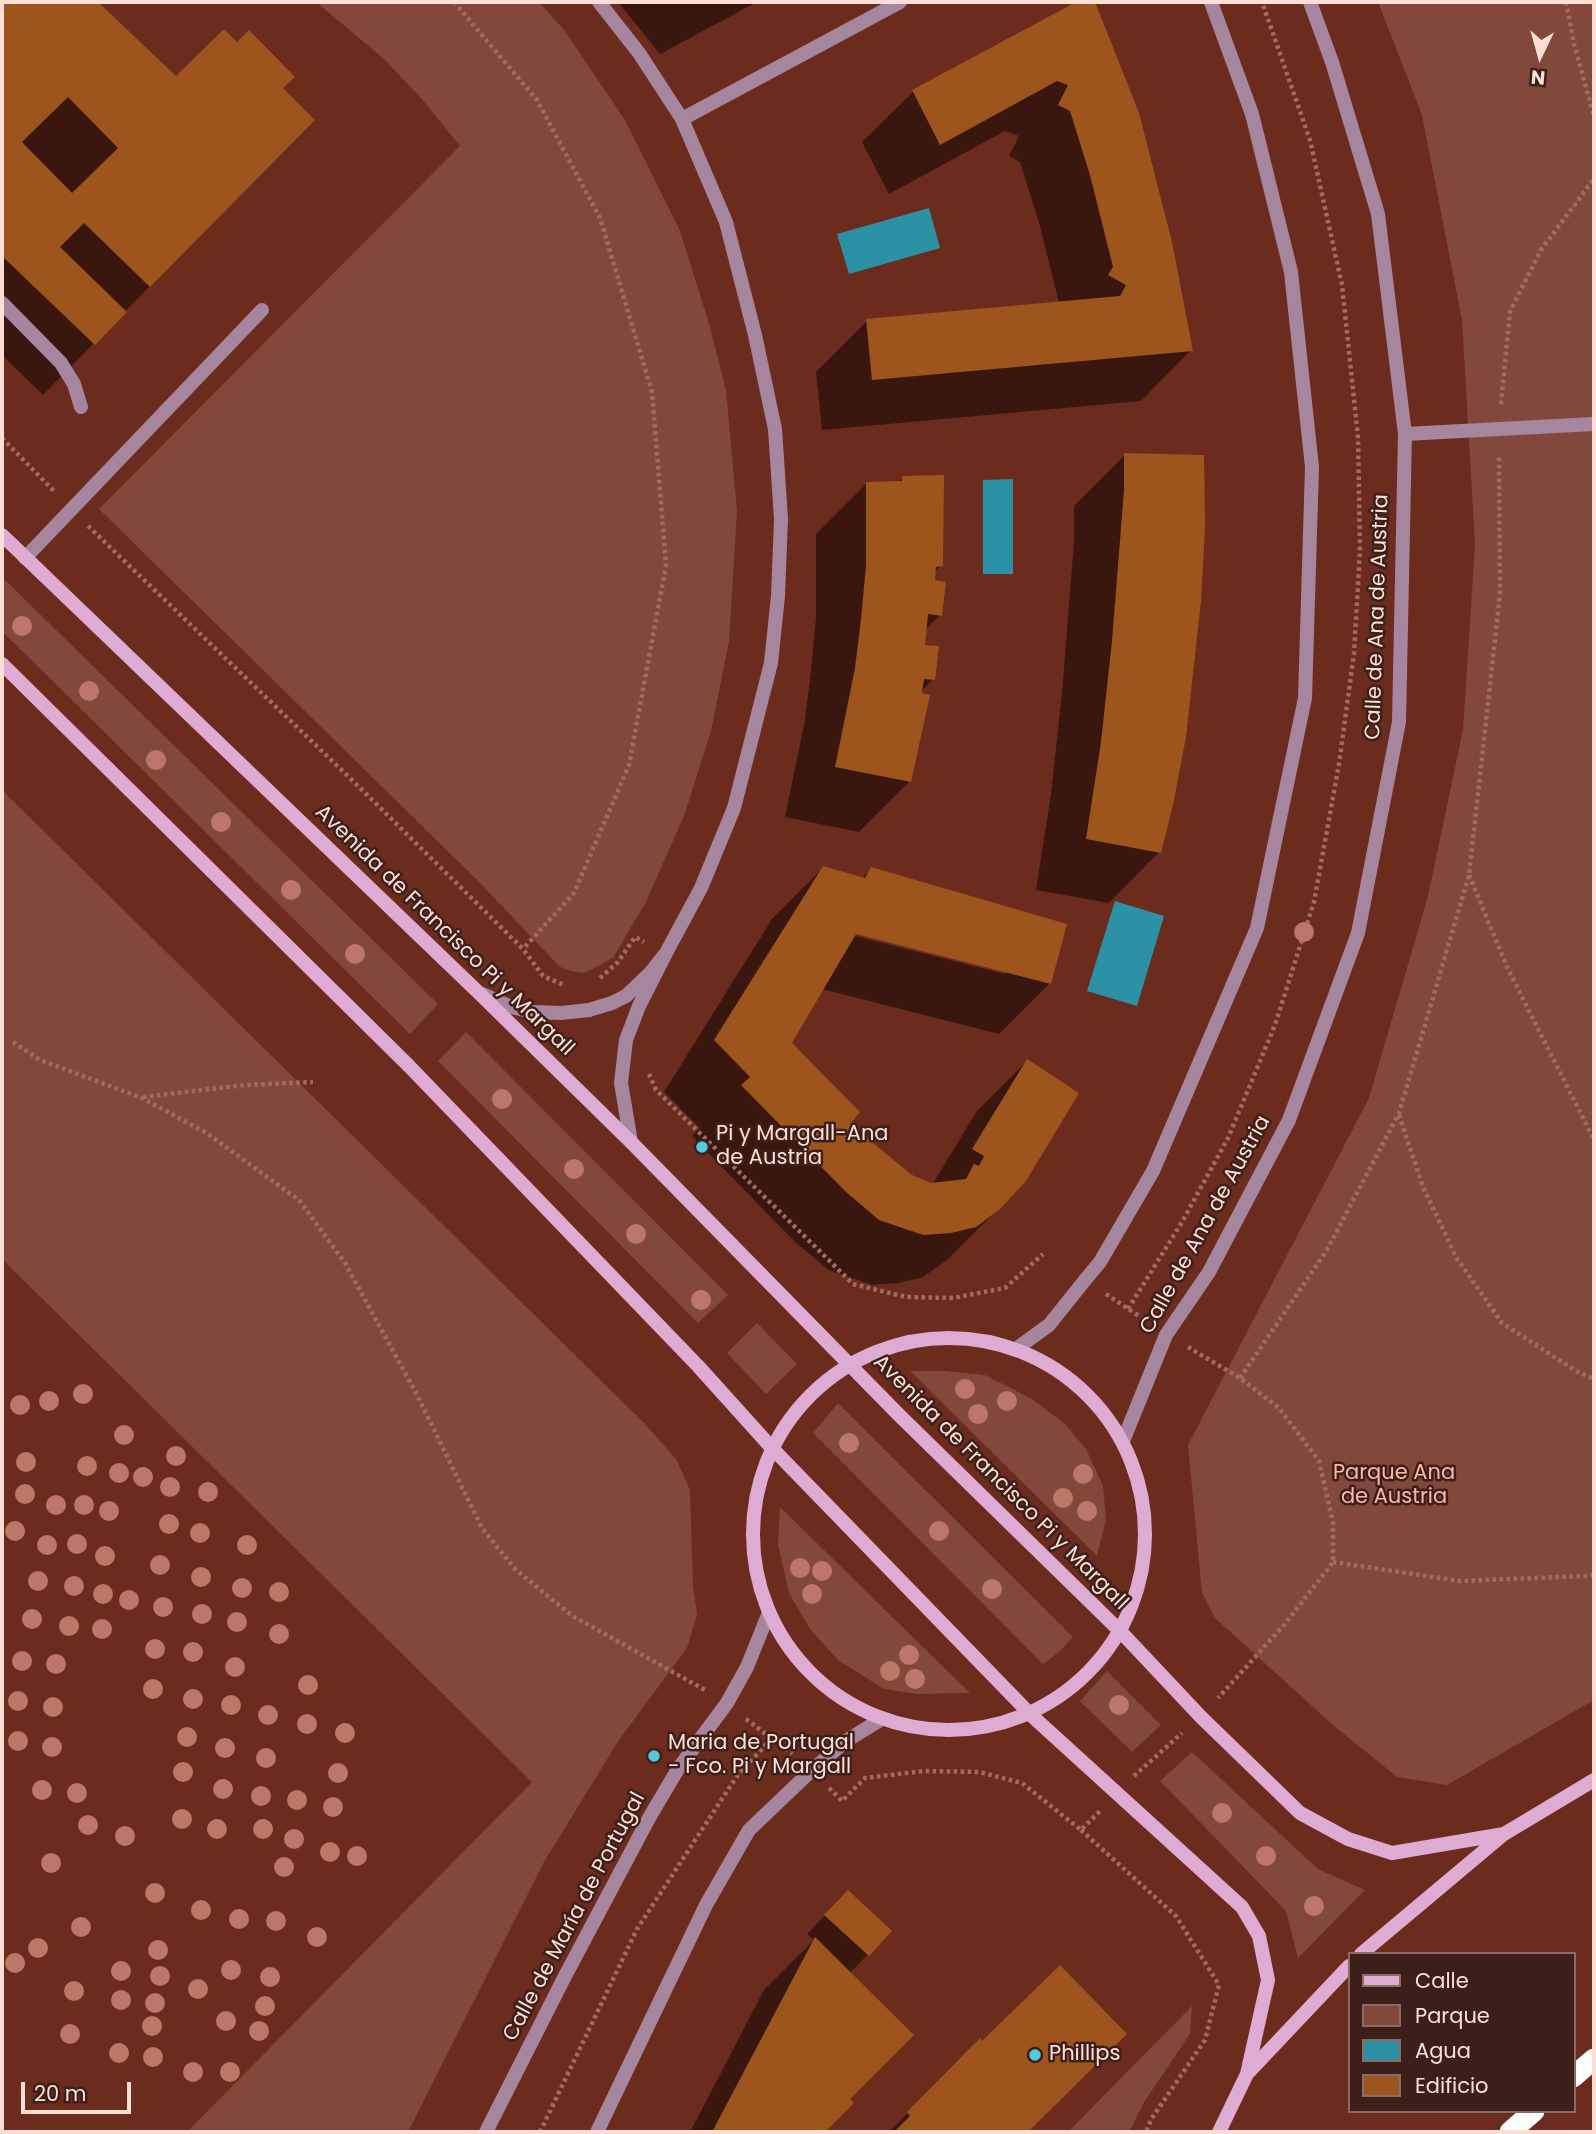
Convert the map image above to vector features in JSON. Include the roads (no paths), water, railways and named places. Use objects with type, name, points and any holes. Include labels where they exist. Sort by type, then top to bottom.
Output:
[{"type":"highway","points":[[1575,2075],[1594,2059]]},
{"type":"highway","points":[[1510,2132],[1532,2113]]},
{"type":"street","points":[[599,2],[639,53],[682,119],[726,222],[755,335],[775,429],[781,519],[778,596],[771,663],[734,808],[701,888],[639,1006],[626,1040],[621,1083],[631,1142]]},
{"type":"street","points":[[682,119],[900,2]]},
{"type":"street","points":[[1016,1349],[1049,1325],[1100,1262],[1153,1171],[1257,928],[1305,698],[1312,467],[1291,272],[1252,114],[1211,2]]},
{"type":"street","name":"Calle de Ana de Austria","points":[[1124,1441],[1166,1335],[1209,1272],[1289,1120],[1358,933],[1399,722],[1405,433],[1378,214],[1332,62],[1310,2]]},
{"type":"street","points":[[2,303],[61,363],[74,384],[81,407]]},
{"type":"street","points":[[25,558],[262,310]]},
{"type":"street","points":[[1405,433],[1594,424]]},
{"type":"street","name":"Avenida de Francisco Pi y Margall","points":[[2,535],[631,1142],[899,1415],[1121,1632],[1201,1717],[1300,1813],[1348,1839],[1392,1853],[1504,1834]]},
{"type":"street","points":[[2,664],[409,1066],[698,1366],[771,1447],[1031,1715],[1242,1907],[1259,1936],[1268,1980],[1247,2074],[1219,2132]]},
{"type":"street","points":[[479,993],[511,1007],[533,1012],[589,1010],[626,996],[666,953]]},
{"type":"street","name":"Avenida de Francisco Pi y Margall","points":[[960,1338],[1016,1349],[1059,1370],[1096,1402],[1124,1441],[1145,1504],[1144,1570],[1121,1632],[1082,1681],[1031,1715],[956,1732],[880,1720],[845,1703],[813,1679],[787,1649],[768,1615],[752,1559],[753,1502],[771,1447],[804,1399],[850,1363],[903,1342],[960,1338]]},
{"type":"street","name":"Calle de María de Portugal","points":[[486,2132],[649,1818],[678,1769],[727,1703],[747,1667],[768,1615]]},
{"type":"street","points":[[597,2132],[706,1905],[750,1830],[811,1770],[846,1741],[880,1720]]},
{"type":"street","points":[[1363,1952],[1504,1834],[1594,1780]]},
{"type":"street","points":[[1247,2074],[1348,1967]]},
{"type":"water","points":[[929,208],[940,248],[849,274],[837,234]]},
{"type":"water","points":[[1013,479],[1013,574],[983,574],[983,480]]},
{"type":"water","points":[[1115,901],[1164,916],[1137,1006],[1087,991]]},
{"type":"place","name":"Pi y Margall-Ana de Austria","points":[[702,1147]]},
{"type":"place","name":"Maria de Portugal - Fco. Pi y Margall","points":[[654,1756]]},
{"type":"place","name":"Phillips","points":[[1035,2055]]},
{"type":"park label","name":"Parque Ana de Austria","points":[[1394,1486]]}]
